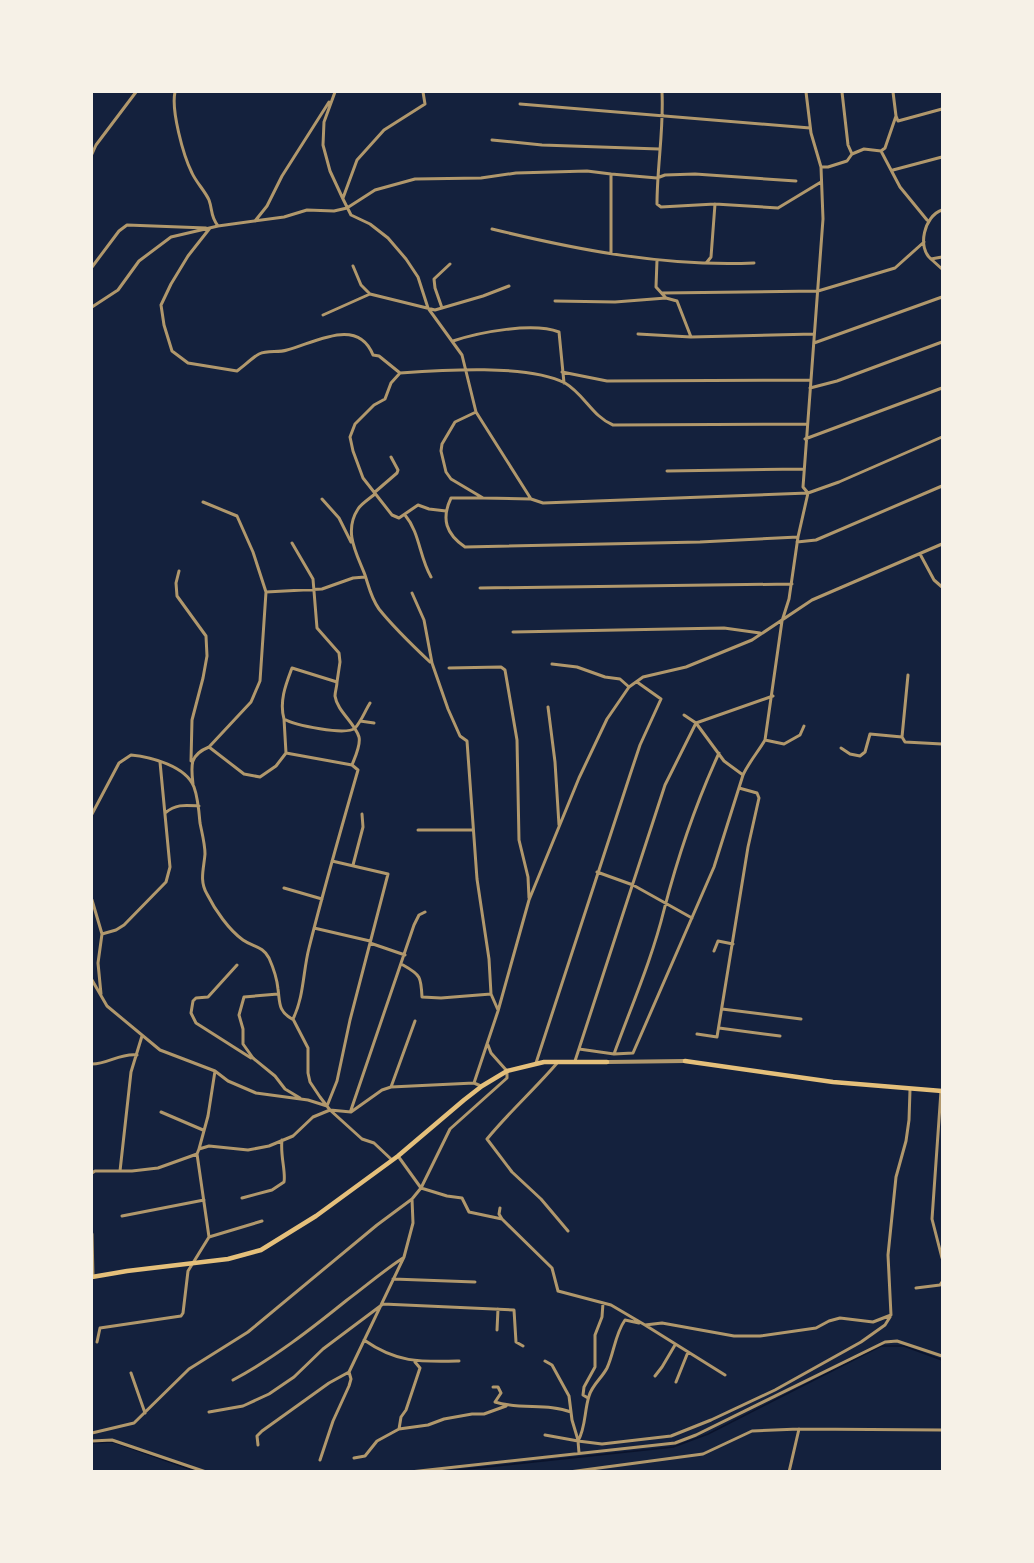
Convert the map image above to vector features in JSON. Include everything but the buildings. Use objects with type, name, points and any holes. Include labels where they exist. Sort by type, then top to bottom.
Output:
[{"type":"main road","points":[[685,1061],[833,1082],[942,1091]]},
{"type":"main road","points":[[92,1277],[228,1259],[261,1250],[316,1216],[398,1156],[482,1086],[507,1071],[536,1063],[607,1062]]},
{"type":"street","points":[[92,154],[96,145],[136,92]]},
{"type":"street","points":[[175,92],[173,106],[190,170],[209,201],[212,219],[218,226]]},
{"type":"street","points":[[343,199],[357,160],[384,130],[425,104],[423,92]]},
{"type":"street","points":[[662,92],[663,115],[657,178],[657,204],[661,207],[715,204],[778,208],[821,182]]},
{"type":"street","points":[[806,92],[810,128],[821,167],[823,219],[804,469],[803,488],[808,493]]},
{"type":"street","points":[[842,92],[848,145],[852,154]]},
{"type":"street","points":[[893,92],[898,121],[942,109]]},
{"type":"street","points":[[255,222],[267,206],[282,176],[334,93]]},
{"type":"street","points":[[334,93],[324,122],[323,145],[330,171],[347,208],[351,215],[370,224],[388,238],[418,277],[428,308],[462,355],[476,412],[531,500]]},
{"type":"street","points":[[520,104],[810,128]]},
{"type":"street","points":[[881,151],[888,142],[896,116]]},
{"type":"street","points":[[492,140],[542,145],[659,149]]},
{"type":"street","points":[[821,167],[847,161],[852,154],[864,148],[881,151],[900,186],[927,220]]},
{"type":"street","points":[[893,170],[942,157]]},
{"type":"street","points":[[92,307],[118,290],[139,261],[171,237],[218,226],[284,217],[307,210],[334,211],[347,208],[375,190],[415,178],[481,178],[516,173],[586,171],[657,178],[665,175],[695,174],[796,181]]},
{"type":"street","points":[[611,174],[611,253]]},
{"type":"street","points":[[707,262],[711,257],[715,204]]},
{"type":"street","points":[[942,210],[927,220],[924,242],[925,251],[931,260],[942,269]]},
{"type":"street","points":[[92,267],[119,231],[127,225],[210,228]]},
{"type":"street","points":[[210,228],[188,256],[160,305],[172,351],[188,363],[237,371],[260,354],[289,350],[334,335],[357,336],[366,341],[373,355],[379,356],[400,373],[514,371],[539,375],[564,383],[604,421],[613,425],[807,424]]},
{"type":"street","points":[[492,229],[539,240],[657,260],[682,263],[754,263]]},
{"type":"street","points":[[662,292],[818,291],[895,268],[924,242]]},
{"type":"street","points":[[931,260],[942,256]]},
{"type":"street","points":[[657,260],[656,287],[666,298]]},
{"type":"street","points":[[442,308],[434,279],[450,264]]},
{"type":"street","points":[[353,266],[361,285],[370,294],[435,310],[509,286]]},
{"type":"street","points":[[323,315],[370,294]]},
{"type":"street","points":[[814,343],[942,297]]},
{"type":"street","points":[[555,302],[615,302],[666,298],[676,301],[691,337]]},
{"type":"street","points":[[453,341],[494,331],[528,328],[555,330],[559,332],[564,383]]},
{"type":"street","points":[[638,334],[691,337],[814,334]]},
{"type":"street","points":[[810,388],[837,381],[942,342]]},
{"type":"street","points":[[562,372],[607,381],[811,380]]},
{"type":"street","points":[[400,373],[391,383],[385,399],[374,405],[355,424],[350,437],[353,451],[363,478],[392,515],[399,518],[418,505],[446,511]]},
{"type":"street","points":[[806,439],[942,388]]},
{"type":"street","points":[[476,412],[455,422],[442,444],[441,451],[446,472],[451,479],[483,498]]},
{"type":"street","points":[[798,537],[700,542],[465,547],[453,538],[445,518],[451,498],[531,500],[543,503],[808,493],[839,482],[942,437]]},
{"type":"street","points":[[352,546],[352,522],[358,508],[398,473],[391,457]]},
{"type":"street","points":[[668,471],[804,469]]},
{"type":"street","points":[[797,542],[816,540],[942,486]]},
{"type":"street","points":[[579,1049],[614,1054],[633,1053],[714,867],[743,775],[749,762],[765,740],[782,621],[792,584],[797,542],[808,493]]},
{"type":"street","points":[[322,499],[339,518],[347,532],[368,589],[378,607],[407,640],[432,663]]},
{"type":"street","points":[[191,763],[200,750],[209,747],[251,702],[260,681],[266,592],[253,552],[237,516],[203,502]]},
{"type":"street","points":[[405,515],[417,533],[421,555],[431,577]]},
{"type":"street","points":[[292,543],[313,579],[317,628],[339,653],[340,662],[335,696],[359,737],[359,745],[352,765]]},
{"type":"street","points":[[474,1083],[498,1011],[529,900],[579,778],[607,719],[629,687],[643,677],[686,667],[752,640],[812,600],[942,544]]},
{"type":"street","points":[[920,554],[934,580],[942,586]]},
{"type":"street","points":[[179,571],[176,583],[177,596],[206,636],[205,667],[192,720],[191,763],[205,851],[202,881],[205,892],[215,909],[231,928],[243,940],[263,950],[268,956],[278,987],[279,1008],[283,1014],[293,1019],[308,1048],[310,1082],[328,1108],[362,1139],[374,1143],[392,1160]]},
{"type":"street","points":[[266,592],[314,589],[365,577]]},
{"type":"street","points":[[480,588],[792,584]]},
{"type":"street","points":[[412,593],[424,621],[432,663],[448,709],[460,736],[467,741],[473,830],[491,994],[498,1011]]},
{"type":"street","points":[[513,632],[724,628],[761,633]]},
{"type":"street","points":[[552,664],[577,667],[605,677],[620,679],[629,687]]},
{"type":"street","points":[[449,668],[479,666],[501,667],[505,670],[518,740],[519,840],[528,877],[529,900]]},
{"type":"street","points":[[209,747],[244,774],[260,777],[276,766],[286,753],[282,710],[285,686],[292,668],[337,682]]},
{"type":"street","points":[[908,675],[902,737],[905,742],[942,744]]},
{"type":"street","points":[[536,1063],[640,745],[661,699],[637,682]]},
{"type":"street","points":[[574,1061],[665,785],[696,723],[772,696]]},
{"type":"street","points":[[284,719],[316,728],[349,731],[354,729],[370,703]]},
{"type":"street","points":[[548,707],[555,762],[559,826]]},
{"type":"street","points":[[684,715],[696,723],[724,761],[743,775]]},
{"type":"street","points":[[360,721],[375,723]]},
{"type":"street","points":[[765,740],[784,744],[800,735],[804,726]]},
{"type":"street","points":[[841,748],[850,754],[860,756],[865,752],[870,734],[902,737]]},
{"type":"street","points":[[286,753],[352,765],[358,770],[314,928],[298,1008],[293,1019]]},
{"type":"street","points":[[614,1054],[704,786],[718,753]]},
{"type":"street","points":[[92,814],[113,772],[123,759],[131,755],[176,768],[193,784]]},
{"type":"street","points":[[102,934],[124,925],[166,882],[170,867],[159,762]]},
{"type":"street","points":[[697,1034],[717,1037],[748,846],[759,798],[757,793],[739,788]]},
{"type":"street","points":[[165,813],[179,804],[199,806]]},
{"type":"street","points":[[353,865],[363,827],[362,814]]},
{"type":"street","points":[[418,830],[473,830]]},
{"type":"street","points":[[199,1149],[209,1146],[248,1150],[269,1146],[293,1136],[313,1117],[328,1108],[337,1081],[350,1020],[388,874],[332,861]]},
{"type":"street","points":[[597,872],[633,885],[692,918]]},
{"type":"street","points":[[284,888],[322,899]]},
{"type":"street","points":[[92,900],[102,934],[98,963],[101,996],[107,1006],[160,1050],[215,1071],[228,1081],[256,1093],[301,1099],[328,1108],[351,1112],[382,1090],[392,1087],[474,1083],[482,1086]]},
{"type":"street","points":[[351,1112],[383,1016],[403,965],[418,915],[425,912]]},
{"type":"street","points":[[314,928],[370,942],[405,955]]},
{"type":"street","points":[[714,951],[718,941],[732,944]]},
{"type":"street","points":[[237,965],[208,997],[196,998],[193,1001],[191,1014],[196,1023],[258,1063],[275,1076],[285,1089],[301,1099]]},
{"type":"street","points":[[403,965],[416,972],[421,979],[422,997],[441,998],[491,994]]},
{"type":"street","points":[[92,980],[107,1006]]},
{"type":"street","points":[[258,1063],[243,1044],[243,1029],[239,1015],[242,1003],[244,997],[278,993]]},
{"type":"street","points":[[722,1009],[801,1019]]},
{"type":"street","points":[[392,1087],[415,1021]]},
{"type":"street","points":[[718,1028],[780,1036]]},
{"type":"street","points":[[120,1171],[128,1095],[142,1036]]},
{"type":"street","points":[[92,1433],[134,1424],[189,1369],[248,1332],[377,1225],[412,1199],[422,1188],[450,1129],[506,1079],[507,1071],[490,1053],[488,1043]]},
{"type":"street","points":[[92,1064],[106,1062],[125,1054],[137,1055]]},
{"type":"street","points":[[607,1062],[685,1061]]},
{"type":"street","points":[[558,1062],[487,1139],[512,1172],[542,1199],[568,1231]]},
{"type":"street","points":[[209,1237],[197,1154],[208,1116],[215,1071]]},
{"type":"street","points":[[545,1435],[602,1444],[671,1437],[775,1390],[885,1325],[891,1315],[888,1255],[896,1177],[906,1141],[910,1090]]},
{"type":"street","points":[[942,1091],[932,1219],[942,1255]]},
{"type":"street","points":[[161,1112],[203,1130]]},
{"type":"street","points":[[242,1198],[272,1190],[284,1182],[282,1140]]},
{"type":"street","points":[[92,1173],[158,1168],[197,1154]]},
{"type":"street","points":[[398,1156],[422,1188],[462,1198],[469,1212],[502,1219]]},
{"type":"street","points":[[320,1460],[333,1421],[349,1386],[350,1372],[404,1257],[413,1223],[412,1199]]},
{"type":"street","points":[[122,1216],[204,1200]]},
{"type":"street","points":[[500,1208],[502,1219],[552,1268],[558,1291],[611,1305],[725,1375]]},
{"type":"street","points":[[97,1342],[100,1328],[181,1316],[191,1264],[209,1237],[262,1221]]},
{"type":"street","points":[[92,1234],[92,1277]]},
{"type":"street","points":[[233,1380],[258,1366],[322,1320],[404,1257]]},
{"type":"street","points":[[393,1279],[474,1282]]},
{"type":"street","points":[[916,1288],[940,1285],[942,1282]]},
{"type":"street","points":[[588,1398],[583,1395],[595,1367],[595,1335],[602,1317],[603,1303]]},
{"type":"street","points":[[209,1412],[243,1406],[269,1394],[294,1377],[323,1349],[383,1304],[514,1310],[516,1342],[523,1346]]},
{"type":"street","points":[[497,1330],[498,1309]]},
{"type":"street","points":[[578,1441],[585,1425],[591,1390],[607,1368],[624,1320],[645,1325],[662,1323],[713,1333],[760,1336],[816,1328],[840,1318],[873,1322],[891,1315]]},
{"type":"street","points":[[364,1340],[380,1351],[415,1362],[459,1361]]},
{"type":"street","points":[[410,1472],[675,1443],[696,1435],[885,1342],[897,1341],[942,1356]]},
{"type":"street","points":[[655,1376],[675,1345]]},
{"type":"street","points":[[676,1382],[688,1352]]},
{"type":"street","points":[[545,1361],[552,1365],[566,1390],[579,1453]]},
{"type":"street","points":[[399,1429],[401,1417],[406,1410],[420,1368],[415,1362]]},
{"type":"street","points":[[258,1445],[256,1436],[262,1431],[329,1383],[350,1372]]},
{"type":"street","points":[[131,1373],[145,1413]]},
{"type":"street","points":[[493,1387],[501,1389],[501,1394],[495,1402],[506,1406],[557,1408],[571,1412]]},
{"type":"street","points":[[354,1458],[365,1456],[376,1441],[399,1429],[428,1425],[444,1419],[484,1414],[506,1406]]},
{"type":"street","points":[[789,1472],[799,1429]]},
{"type":"street","points":[[569,1472],[703,1454],[752,1431],[942,1430]]},
{"type":"street","points":[[92,1441],[112,1440],[206,1472]]},
{"type":"waterway","points":[[439,1472],[673,1447],[708,1434],[881,1346],[904,1346],[942,1360]]},
{"type":"waterway","points":[[92,1443],[113,1442],[198,1472]]}]
